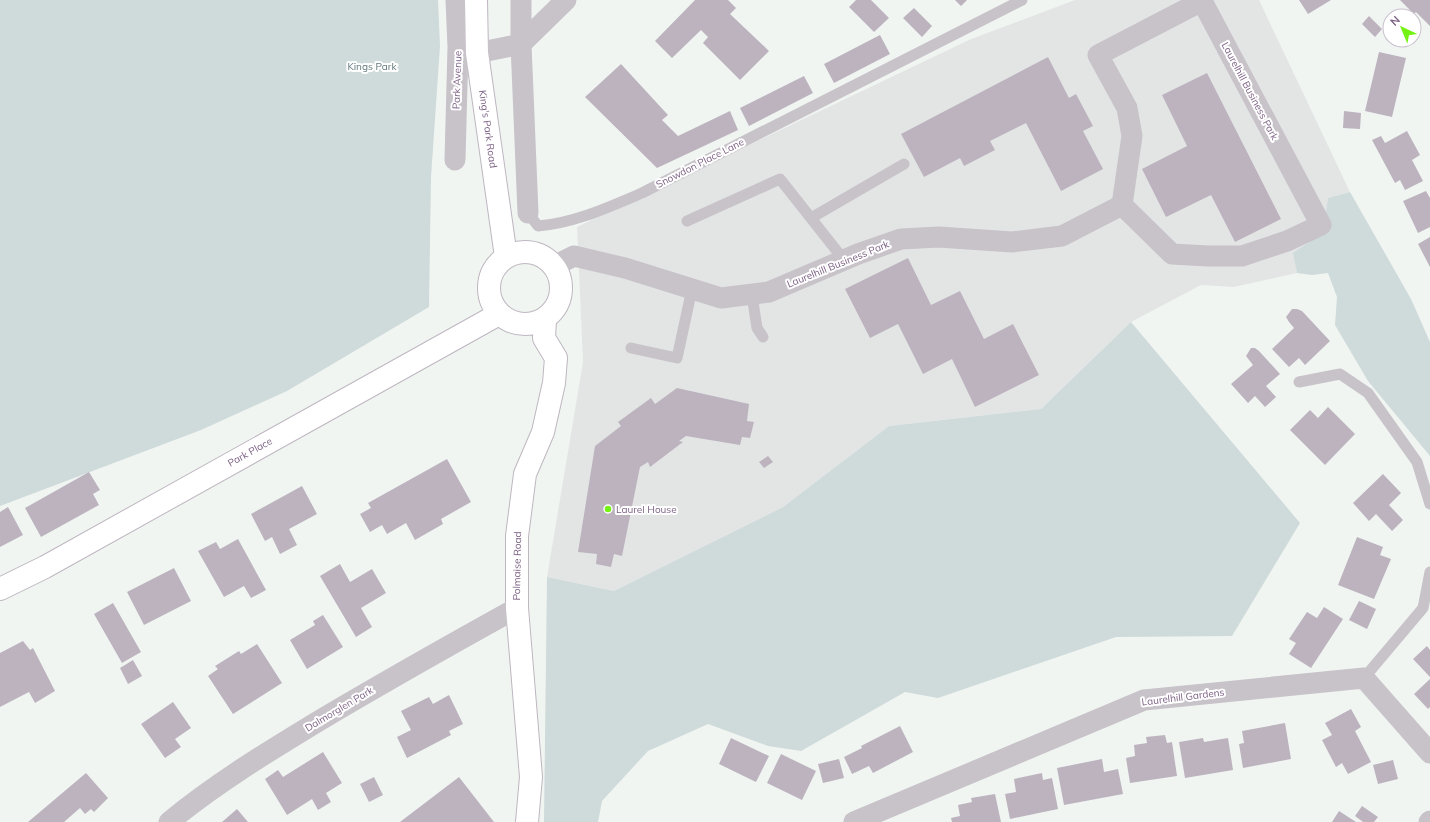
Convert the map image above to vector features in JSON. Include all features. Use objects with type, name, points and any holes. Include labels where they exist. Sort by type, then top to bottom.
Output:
[{"type":"street","name":"Park Avenue","points":[[455,160],[458,47],[456,0]]},
{"type":"street","name":"King's Park Road","points":[[476,0],[477,53],[506,257]]},
{"type":"street","name":"Snowdon Place Lane","points":[[521,0],[521,44],[528,212]]},
{"type":"street","points":[[477,53],[521,44],[566,0]]},
{"type":"street","name":"Laurelhill Business Park","points":[[1202,1],[1321,225],[1287,241],[1242,256],[1172,254],[1122,204],[1132,136],[1127,108],[1098,55],[1202,1]]},
{"type":"street","name":"Laurelhill Business Park","points":[[554,266],[574,256],[625,268],[721,298],[752,295],[769,292],[844,260],[901,239],[938,237],[1012,242],[1062,236],[1122,204]]},
{"type":"street","points":[[523,252],[537,254],[546,258],[554,266],[561,279],[562,291],[554,310],[545,319],[537,323],[523,325],[510,322],[499,314],[493,305],[488,286],[495,268],[506,257],[523,252]]},
{"type":"street","name":"Park Place","points":[[0,589],[45,566],[499,314]]},
{"type":"street","name":"Polmaise Road","points":[[528,822],[531,777],[517,608],[517,536],[524,474],[543,432],[554,383],[556,358],[544,338],[545,319]]},
{"type":"street","name":"Dalmorglen Park","points":[[169,822],[256,758],[376,686],[517,608]]},
{"type":"street","points":[[1364,678],[1430,753]]},
{"type":"street","name":"Laurelhill Gardens","points":[[854,822],[1144,700],[1364,678]]},
{"type":"lane","name":"Snowdon Place Lane","points":[[528,212],[538,226],[556,225],[597,212],[642,193],[1022,0]]},
{"type":"lane","points":[[811,218],[904,164]]},
{"type":"lane","points":[[686,221],[780,179],[844,260]]},
{"type":"lane","points":[[631,348],[677,358],[692,289]]},
{"type":"lane","points":[[752,295],[757,328],[763,337]]},
{"type":"lane","points":[[1299,382],[1340,374],[1368,393],[1417,462],[1430,504]]},
{"type":"lane","points":[[1364,678],[1423,608],[1430,572]]},
{"type":"shaded area","points":[[1075,0],[1259,0],[1350,192],[1328,198],[1323,233],[1294,254],[1297,273],[1234,287],[1201,285],[1131,322],[1041,409],[889,426],[783,507],[614,591],[547,577],[583,362],[577,227],[971,39]]},
{"type":"green space","name":"Kings Park","points":[[0,0],[438,0],[440,46],[431,177],[429,307],[287,391],[201,430],[0,506]]},
{"type":"green space","points":[[1350,192],[1411,299],[1430,342],[1430,456],[1368,381],[1335,325],[1337,297],[1328,273],[1312,275],[1297,273],[1293,253],[1323,233],[1328,198]]},
{"type":"green space","points":[[1131,322],[1300,523],[1232,636],[1116,637],[938,698],[905,692],[801,751],[768,746],[708,724],[648,751],[602,801],[598,822],[544,822],[547,577],[614,591],[783,507],[889,426],[1041,409]]},
{"type":"building","points":[[695,0],[728,0],[736,8],[730,14],[769,51],[740,80],[703,43],[708,37],[701,30],[672,58],[655,41]]},
{"type":"building","points":[[856,0],[871,0],[889,18],[874,32],[849,7]]},
{"type":"building","points":[[955,0],[967,0],[961,6]]},
{"type":"building","points":[[1299,0],[1331,0],[1308,14]]},
{"type":"building","points":[[1400,0],[1430,0],[1430,26],[1422,18],[1422,8],[1408,8]]},
{"type":"building","points":[[914,8],[932,26],[922,37],[903,18]]},
{"type":"building","points":[[1369,16],[1382,29],[1375,37],[1362,24]]},
{"type":"building","points":[[880,35],[890,54],[834,83],[824,64]]},
{"type":"building","points":[[1379,52],[1406,58],[1392,117],[1365,111]]},
{"type":"building","points":[[1048,57],[1069,98],[1076,94],[1093,126],[1083,131],[1103,169],[1061,191],[1026,123],[990,141],[995,150],[964,166],[960,158],[924,177],[901,134]]},
{"type":"building","points":[[621,64],[668,115],[662,120],[678,136],[730,111],[738,130],[657,168],[585,97]]},
{"type":"building","points":[[1207,73],[1281,219],[1235,242],[1211,195],[1166,217],[1142,169],[1187,146],[1162,95]]},
{"type":"building","points":[[804,76],[813,93],[749,126],[740,108]]},
{"type":"building","points":[[1344,111],[1361,113],[1360,129],[1343,128]]},
{"type":"building","points":[[1407,131],[1420,155],[1412,160],[1423,181],[1405,190],[1400,180],[1395,183],[1372,140],[1381,136],[1385,143]]},
{"type":"building","points":[[1426,191],[1430,198],[1430,227],[1418,233],[1403,201]]},
{"type":"building","points":[[1430,237],[1430,267],[1418,244]]},
{"type":"building","points":[[908,258],[931,305],[960,291],[984,339],[1013,324],[1039,375],[975,407],[952,359],[923,374],[898,324],[870,338],[845,289]]},
{"type":"building","points":[[1292,309],[1302,311],[1330,341],[1305,365],[1299,358],[1289,367],[1272,349],[1294,328],[1286,317]]},
{"type":"building","points":[[1251,348],[1255,348],[1259,351],[1280,374],[1266,386],[1276,397],[1265,407],[1255,396],[1248,403],[1231,384],[1253,365],[1246,356]]},
{"type":"building","name":"Laurel House","points":[[677,388],[749,404],[747,421],[754,422],[750,438],[742,437],[740,445],[686,436],[679,441],[683,442],[650,467],[648,462],[640,467],[622,556],[614,554],[611,567],[596,564],[597,554],[578,552],[595,446],[621,426],[618,422],[651,398],[655,404]]},
{"type":"building","points":[[1328,407],[1355,434],[1325,465],[1290,430],[1310,410],[1318,418]]},
{"type":"building","points":[[768,456],[773,462],[764,468],[759,462]]},
{"type":"building","points":[[447,459],[471,502],[441,519],[443,524],[415,540],[406,523],[387,534],[382,525],[370,532],[360,514],[371,508],[368,503]]},
{"type":"building","points":[[89,472],[100,490],[93,494],[99,505],[41,537],[25,508]]},
{"type":"building","points":[[1383,474],[1401,493],[1389,505],[1403,520],[1392,531],[1376,514],[1369,521],[1353,503]]},
{"type":"building","points":[[302,486],[317,514],[289,529],[297,545],[280,554],[272,537],[265,541],[251,514]]},
{"type":"building","points":[[8,507],[23,535],[0,547],[0,512]]},
{"type":"building","points":[[1357,537],[1383,547],[1380,555],[1391,559],[1374,599],[1338,585]]},
{"type":"building","points":[[238,539],[266,590],[251,598],[244,586],[224,597],[198,551],[216,542],[220,549]]},
{"type":"building","points":[[340,564],[350,582],[372,569],[386,593],[361,608],[372,627],[356,637],[320,576]]},
{"type":"building","points":[[174,568],[191,601],[144,625],[127,592]]},
{"type":"building","points":[[1359,601],[1376,609],[1367,629],[1349,620]]},
{"type":"building","points":[[113,603],[141,652],[122,663],[94,614]]},
{"type":"building","points":[[1324,607],[1343,619],[1311,668],[1289,654],[1296,643],[1289,639],[1307,612],[1317,618]]},
{"type":"building","points":[[323,615],[343,647],[307,669],[290,640],[315,625],[313,621]]},
{"type":"building","points":[[23,641],[30,650],[33,648],[55,691],[35,703],[29,692],[0,707],[0,653]]},
{"type":"building","points":[[257,644],[282,683],[233,714],[208,676],[218,669],[215,666],[239,651],[241,654]]},
{"type":"building","points":[[1427,646],[1430,650],[1430,677],[1413,659]]},
{"type":"building","points":[[133,660],[142,676],[128,684],[120,668]]},
{"type":"building","points":[[1430,679],[1430,707],[1428,709],[1414,694]]},
{"type":"building","points":[[449,695],[463,724],[449,731],[451,735],[407,758],[397,737],[411,730],[401,711],[429,697],[433,704]]},
{"type":"building","points":[[173,702],[191,728],[175,739],[181,747],[165,758],[141,724]]},
{"type":"building","points":[[1351,709],[1361,727],[1355,731],[1371,762],[1348,774],[1342,763],[1336,767],[1322,740],[1332,735],[1325,723]]},
{"type":"building","points":[[1285,723],[1291,759],[1243,768],[1239,744],[1244,743],[1242,731]]},
{"type":"building","points":[[900,726],[913,752],[873,773],[869,766],[852,774],[844,757],[862,748],[861,746]]},
{"type":"building","points":[[1165,735],[1167,743],[1172,742],[1177,776],[1130,783],[1126,758],[1135,756],[1134,745],[1147,743],[1146,737]]},
{"type":"building","points":[[731,738],[769,756],[756,782],[719,764]]},
{"type":"building","points":[[1203,738],[1204,742],[1228,738],[1233,770],[1185,778],[1179,742]]},
{"type":"building","points":[[323,752],[342,783],[326,793],[331,802],[318,810],[312,799],[287,815],[265,779],[278,770],[283,777]]},
{"type":"building","points":[[781,754],[816,771],[802,800],[767,783]]},
{"type":"building","points":[[839,759],[844,778],[823,783],[818,764]]},
{"type":"building","points":[[1102,759],[1104,772],[1118,769],[1123,794],[1064,805],[1057,768]]},
{"type":"building","points":[[1393,760],[1398,779],[1378,784],[1373,765]]},
{"type":"building","points":[[86,773],[108,798],[94,812],[91,809],[85,814],[80,808],[64,822],[28,822]]},
{"type":"building","points":[[1042,773],[1043,780],[1052,778],[1058,809],[1010,819],[1005,794],[1016,792],[1014,779]]},
{"type":"building","points":[[374,777],[383,795],[369,802],[360,784]]},
{"type":"building","points":[[459,777],[494,822],[400,822]]},
{"type":"building","points":[[995,794],[1001,822],[952,822],[951,818],[960,816],[958,805],[972,802],[971,798]]},
{"type":"building","points":[[1362,806],[1378,817],[1374,822],[1363,822],[1355,816]]},
{"type":"building","points":[[237,809],[248,822],[222,822]]},
{"type":"building","points":[[1339,811],[1356,822],[1332,822]]},
{"type":"place","name":"Laurel House","points":[[608,509]]}]
